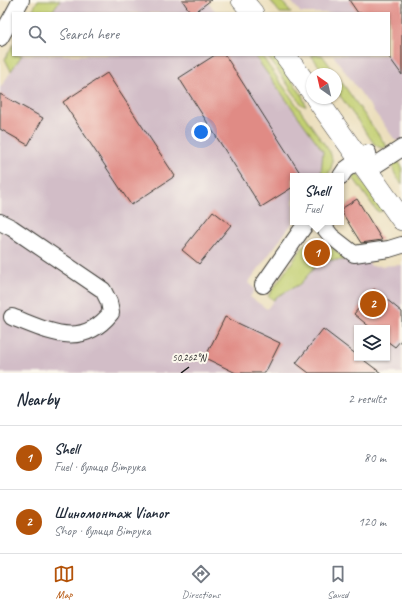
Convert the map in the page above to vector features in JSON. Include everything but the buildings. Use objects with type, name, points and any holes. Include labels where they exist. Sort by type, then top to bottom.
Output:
[{"type":"main road","points":[[249,4],[264,12]]},
{"type":"main road","points":[[286,56],[306,84]]},
{"type":"main road","points":[[299,56],[308,68]]},
{"type":"main road","points":[[321,104],[402,201]]},
{"type":"main road","points":[[333,104],[402,220]]},
{"type":"street","points":[[15,12],[22,0]]},
{"type":"street","points":[[0,38],[12,17]]},
{"type":"street","points":[[343,173],[345,170],[402,148]]},
{"type":"street","points":[[0,222],[12,228],[103,290],[109,302],[111,313],[104,322],[90,331],[75,334],[57,334],[12,317]]},
{"type":"street","points":[[263,285],[305,225]]},
{"type":"street","points":[[322,225],[331,236],[354,254],[389,249],[402,245]]},
{"type":"shaded area","points":[[60,0],[206,0],[216,12],[52,12]]},
{"type":"shaded area","points":[[290,0],[402,0],[402,140],[399,142],[395,140],[334,56],[390,56],[390,12],[300,12]]},
{"type":"shaded area","points":[[21,56],[255,56],[323,151],[321,173],[290,173],[291,225],[248,283],[255,289],[250,297],[267,309],[276,297],[300,284],[321,260],[367,259],[371,266],[402,265],[402,373],[0,373],[0,88]]},
{"type":"green space","points":[[38,0],[60,0],[52,12],[32,12]]},
{"type":"green space","points":[[270,0],[281,0],[290,12],[279,12]]},
{"type":"green space","points":[[12,46],[12,56],[21,56],[11,71],[5,59]]},
{"type":"green space","points":[[255,56],[262,56],[330,152],[332,165],[328,173],[321,173],[323,151]]},
{"type":"green space","points":[[268,56],[276,57],[302,95],[306,106],[302,105]]},
{"type":"green space","points":[[312,56],[323,56],[332,68],[321,68]]},
{"type":"green space","points":[[342,83],[387,147],[381,148],[375,145],[342,98]]},
{"type":"green space","points":[[397,160],[402,167],[402,184],[393,169],[394,163]]},
{"type":"green space","points":[[358,175],[384,210],[379,212],[376,210],[352,176]]},
{"type":"green space","points":[[313,240],[324,242],[344,257],[345,260],[321,260],[300,284],[276,297],[274,300],[268,296],[305,244]]},
{"type":"place","name":"Shell","points":[[317,253]]},
{"type":"place","name":"Шиномонтаж Vianor","points":[[373,304]]}]
